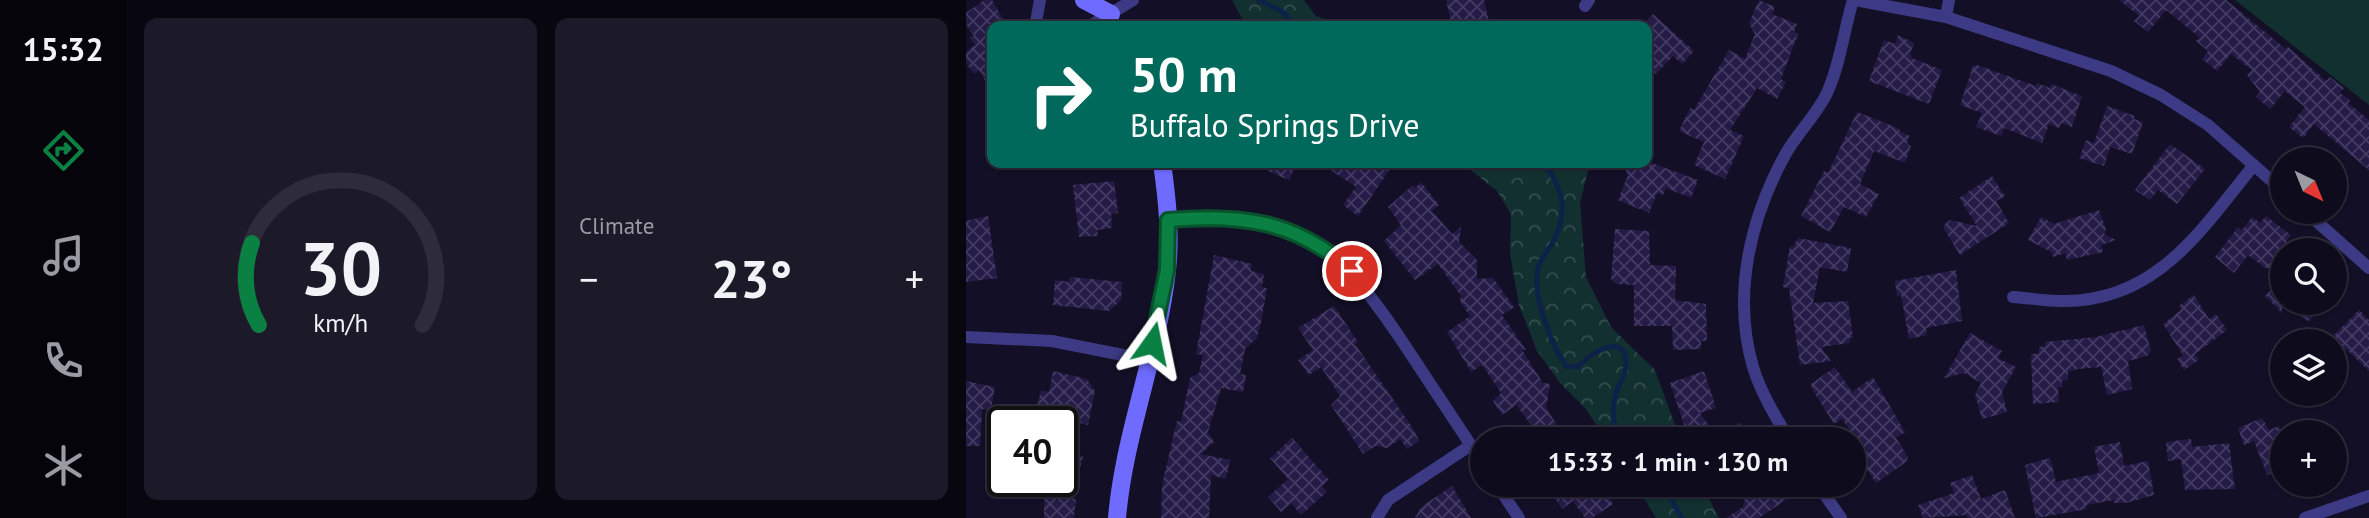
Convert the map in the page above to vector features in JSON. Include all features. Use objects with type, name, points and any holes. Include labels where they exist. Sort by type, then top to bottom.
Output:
[{"type":"street","points":[[1036,21],[1040,0]]},
{"type":"street","points":[[1084,0],[1113,13],[1133,0]]},
{"type":"street","points":[[1781,427],[1766,400],[1753,366],[1744,300],[1745,274],[1759,211],[1787,151],[1828,90],[1854,0],[1946,17],[2111,71],[2161,95],[2208,125],[2270,179]]},
{"type":"street","points":[[1946,17],[1949,0]]},
{"type":"street","points":[[2013,297],[2063,301],[2094,298],[2140,282],[2183,253],[2254,165]]},
{"type":"street","points":[[1117,518],[1123,473],[1167,270],[1168,220],[1163,168]]},
{"type":"street","points":[[1168,220],[1252,220],[1303,236],[1334,255],[1373,297],[1470,443]]},
{"type":"street","points":[[2320,224],[2369,268]]},
{"type":"street","points":[[966,337],[1052,341],[1148,360]]},
{"type":"street","points":[[1377,518],[1388,500],[1470,446]]},
{"type":"street","points":[[2305,518],[2369,496]]},
{"type":"street","points":[[1505,497],[1519,518]]},
{"type":"street","points":[[1826,497],[1841,518]]},
{"type":"green space","points":[[1232,0],[1304,0],[1316,16],[1330,21],[1243,21]]},
{"type":"green space","points":[[2235,0],[2369,0],[2369,105]]},
{"type":"green space","points":[[1468,168],[1589,168],[1580,203],[1586,277],[1611,327],[1655,370],[1676,427],[1598,427],[1585,408],[1560,383],[1537,351],[1519,305],[1510,254],[1511,214],[1497,191]]},
{"type":"green space","points":[[1643,497],[1708,497],[1719,518],[1656,518]]},
{"type":"building","points":[[984,0],[992,0],[1004,21],[987,21],[987,84],[979,70],[974,74],[966,63],[966,52],[975,45],[970,38],[974,36],[966,25],[966,13]]},
{"type":"building","points":[[1446,0],[1484,0],[1489,21],[1451,21]]},
{"type":"building","points":[[1759,0],[1775,7],[1772,14],[1797,24],[1794,32],[1798,34],[1781,79],[1786,82],[1777,99],[1757,88],[1730,130],[1744,136],[1725,179],[1694,165],[1704,142],[1679,131],[1690,108],[1694,110],[1729,50],[1745,59],[1755,34],[1749,23]]},
{"type":"building","points":[[2119,0],[2226,0],[2286,49],[2288,47],[2326,81],[2330,77],[2344,88],[2340,93],[2369,120],[2369,170],[2347,152],[2347,147],[2342,147],[2314,124],[2303,138],[2289,127],[2305,107],[2285,91],[2270,109],[2256,97],[2260,92],[2247,75],[2252,70],[2231,54],[2217,71],[2202,59],[2208,51],[2196,41],[2199,37],[2166,10],[2148,32],[2134,21],[2139,16]]},
{"type":"building","points":[[1653,14],[1694,51],[1682,64],[1673,56],[1656,74],[1652,70],[1652,21],[1647,21]]},
{"type":"building","points":[[1898,35],[1914,43],[1910,54],[1912,58],[1942,70],[1929,104],[1869,81],[1884,40],[1895,44]]},
{"type":"building","points":[[1977,65],[2036,86],[2037,83],[2050,88],[2051,84],[2082,96],[2072,127],[2061,123],[2059,128],[2049,124],[2042,143],[2004,128],[2001,136],[1976,127],[1982,113],[1960,105],[1973,66]]},
{"type":"building","points":[[2107,106],[2135,116],[2134,119],[2143,122],[2132,154],[2110,147],[2104,166],[2079,158],[2086,140],[2094,143]]},
{"type":"building","points":[[1857,112],[1900,129],[1899,131],[1910,136],[1907,144],[1911,146],[1905,163],[1874,151],[1860,184],[1879,194],[1866,217],[1844,207],[1830,232],[1801,216],[1824,171],[1828,173]]},
{"type":"building","points":[[2170,144],[2205,169],[2177,204],[2158,190],[2150,200],[2135,190]]},
{"type":"building","points":[[1652,163],[1698,180],[1691,198],[1666,188],[1663,195],[1657,193],[1649,213],[1618,200],[1628,175],[1624,168],[1652,168]]},
{"type":"building","points":[[1261,168],[1295,168],[1289,180]]},
{"type":"building","points":[[1328,168],[1391,168],[1358,216],[1343,205],[1356,187]]},
{"type":"building","points":[[1992,176],[2005,196],[1996,201],[2009,223],[1960,255],[1944,229],[1945,224],[1950,220],[1977,226],[1959,198]]},
{"type":"building","points":[[1114,181],[1118,213],[1111,214],[1112,228],[1097,230],[1098,236],[1079,237],[1073,185]]},
{"type":"building","points":[[1421,182],[1439,205],[1432,211],[1452,234],[1461,227],[1459,242],[1477,260],[1477,279],[1493,278],[1514,307],[1502,315],[1526,350],[1522,350],[1543,383],[1550,384],[1546,408],[1558,427],[1533,427],[1516,405],[1502,415],[1493,401],[1501,393],[1482,365],[1471,372],[1447,332],[1470,316],[1460,301],[1461,296],[1438,264],[1415,280],[1384,241],[1401,225],[1388,207],[1413,185],[1415,188]]},
{"type":"building","points":[[2099,210],[2106,229],[2104,234],[2116,240],[2101,245],[2103,252],[2067,260],[2065,253],[2053,257],[2051,252],[2028,240],[2041,217],[2054,224]]},
{"type":"building","points":[[988,216],[997,278],[966,282],[966,221]]},
{"type":"building","points":[[2266,216],[2270,219],[2270,224],[2277,224],[2291,235],[2289,238],[2270,238],[2270,268],[2265,268],[2248,255],[2234,273],[2215,257],[2238,227],[2242,230],[2252,217],[2260,223]]},
{"type":"building","points":[[1615,229],[1649,231],[1650,265],[1676,266],[1675,300],[1706,304],[1707,341],[1701,341],[1701,349],[1673,350],[1672,326],[1634,326],[1634,285],[1616,284],[1611,279]]},
{"type":"building","points":[[1798,238],[1851,248],[1847,272],[1820,267],[1813,303],[1848,301],[1853,338],[1849,338],[1850,343],[1821,347],[1831,361],[1800,365],[1789,288],[1783,287],[1790,246],[1793,247]]},
{"type":"building","points":[[1214,255],[1252,264],[1251,271],[1264,274],[1262,287],[1267,288],[1261,322],[1257,338],[1245,349],[1240,374],[1246,375],[1243,392],[1221,388],[1208,432],[1214,442],[1201,454],[1230,460],[1226,479],[1211,475],[1209,518],[1161,518],[1162,485],[1177,421],[1181,422],[1190,378],[1199,373],[1203,355],[1196,354]]},
{"type":"building","points":[[1956,270],[1962,321],[1926,328],[1927,335],[1909,339],[1901,295],[1897,296],[1895,281]]},
{"type":"building","points":[[1070,277],[1122,282],[1121,300],[1109,311],[1053,305],[1055,280],[1069,282]]},
{"type":"building","points":[[2194,295],[2209,319],[2216,314],[2227,330],[2195,354],[2199,360],[2184,370],[2177,359],[2183,355],[2163,324],[2181,310],[2179,306]]},
{"type":"building","points":[[1334,306],[1358,342],[1355,344],[1414,430],[1419,441],[1407,449],[1400,439],[1387,448],[1375,446],[1363,454],[1331,405],[1340,396],[1321,367],[1309,375],[1298,360],[1313,350],[1298,328]]},
{"type":"building","points":[[2359,310],[2369,320],[2369,371],[2347,350],[2347,329],[2340,329]]},
{"type":"building","points":[[2301,315],[2315,315],[2309,321]]},
{"type":"building","points":[[2144,325],[2151,351],[2147,356],[2128,361],[2132,389],[2107,395],[2101,367],[2078,369],[2068,372],[2068,380],[2062,381],[2062,387],[2058,387],[2059,402],[2033,404],[2031,354],[2039,353],[2039,347],[2045,346],[2045,342],[2096,337]]},
{"type":"building","points":[[1970,333],[2002,351],[1998,358],[2016,367],[2002,392],[2007,412],[1982,419],[1975,395],[1981,383],[1964,373],[1944,378]]},
{"type":"building","points":[[1835,367],[1852,392],[1873,377],[1905,432],[1896,438],[1908,457],[1906,462],[1876,483],[1866,468],[1866,427],[1848,427],[1842,419],[1834,424],[1811,384]]},
{"type":"building","points":[[1053,371],[1087,379],[1095,391],[1088,425],[1080,423],[1078,435],[1078,406],[1037,406],[1041,390],[1049,392]]},
{"type":"building","points":[[1704,371],[1716,408],[1700,413],[1710,427],[1685,427],[1670,383]]},
{"type":"building","points":[[966,381],[995,387],[992,406],[982,409],[980,446],[966,446]]},
{"type":"building","points":[[2262,418],[2270,430],[2270,474],[2267,475],[2254,441],[2244,445],[2238,428]]},
{"type":"building","points":[[1292,438],[1329,480],[1322,486],[1327,492],[1301,515],[1291,503],[1281,512],[1268,497],[1288,479],[1270,458]]},
{"type":"building","points":[[2191,439],[2192,447],[2229,443],[2235,489],[2185,490],[2181,459],[2168,461],[2166,442]]},
{"type":"building","points":[[2120,442],[2124,466],[2148,461],[2154,495],[2126,503],[2114,503],[2114,500],[2086,505],[2087,509],[2036,518],[2025,465],[2050,458],[2056,482],[2099,473],[2094,447]]},
{"type":"building","points":[[1078,455],[1083,456],[1078,478]]},
{"type":"building","points":[[1972,475],[1981,499],[2005,490],[2015,518],[1968,518],[1966,515],[1923,518],[1918,505],[1954,493],[1950,483]]},
{"type":"building","points":[[1452,486],[1471,518],[1415,518],[1421,507]]},
{"type":"building","points":[[1044,497],[1076,499],[1074,518],[1044,518]]},
{"type":"building","points":[[1554,497],[1609,497],[1613,504],[1592,518],[1585,518],[1573,501],[1562,509]]},
{"type":"building","points":[[1745,497],[1787,499],[1759,518],[1726,518],[1743,507]]},
{"type":"waterway","points":[[1259,0],[1283,12],[1291,21]]},
{"type":"waterway","points":[[1548,168],[1560,192],[1562,210],[1558,231],[1540,262],[1537,276],[1543,317],[1566,366],[1578,367],[1598,352],[1613,346],[1620,348],[1624,354],[1626,368],[1617,390],[1615,427]]},
{"type":"waterway","points":[[1669,497],[1682,518]]},
{"type":"route","points":[[1152,343],[1167,270],[1168,220],[1252,220],[1281,227],[1321,246],[1352,271]]}]
